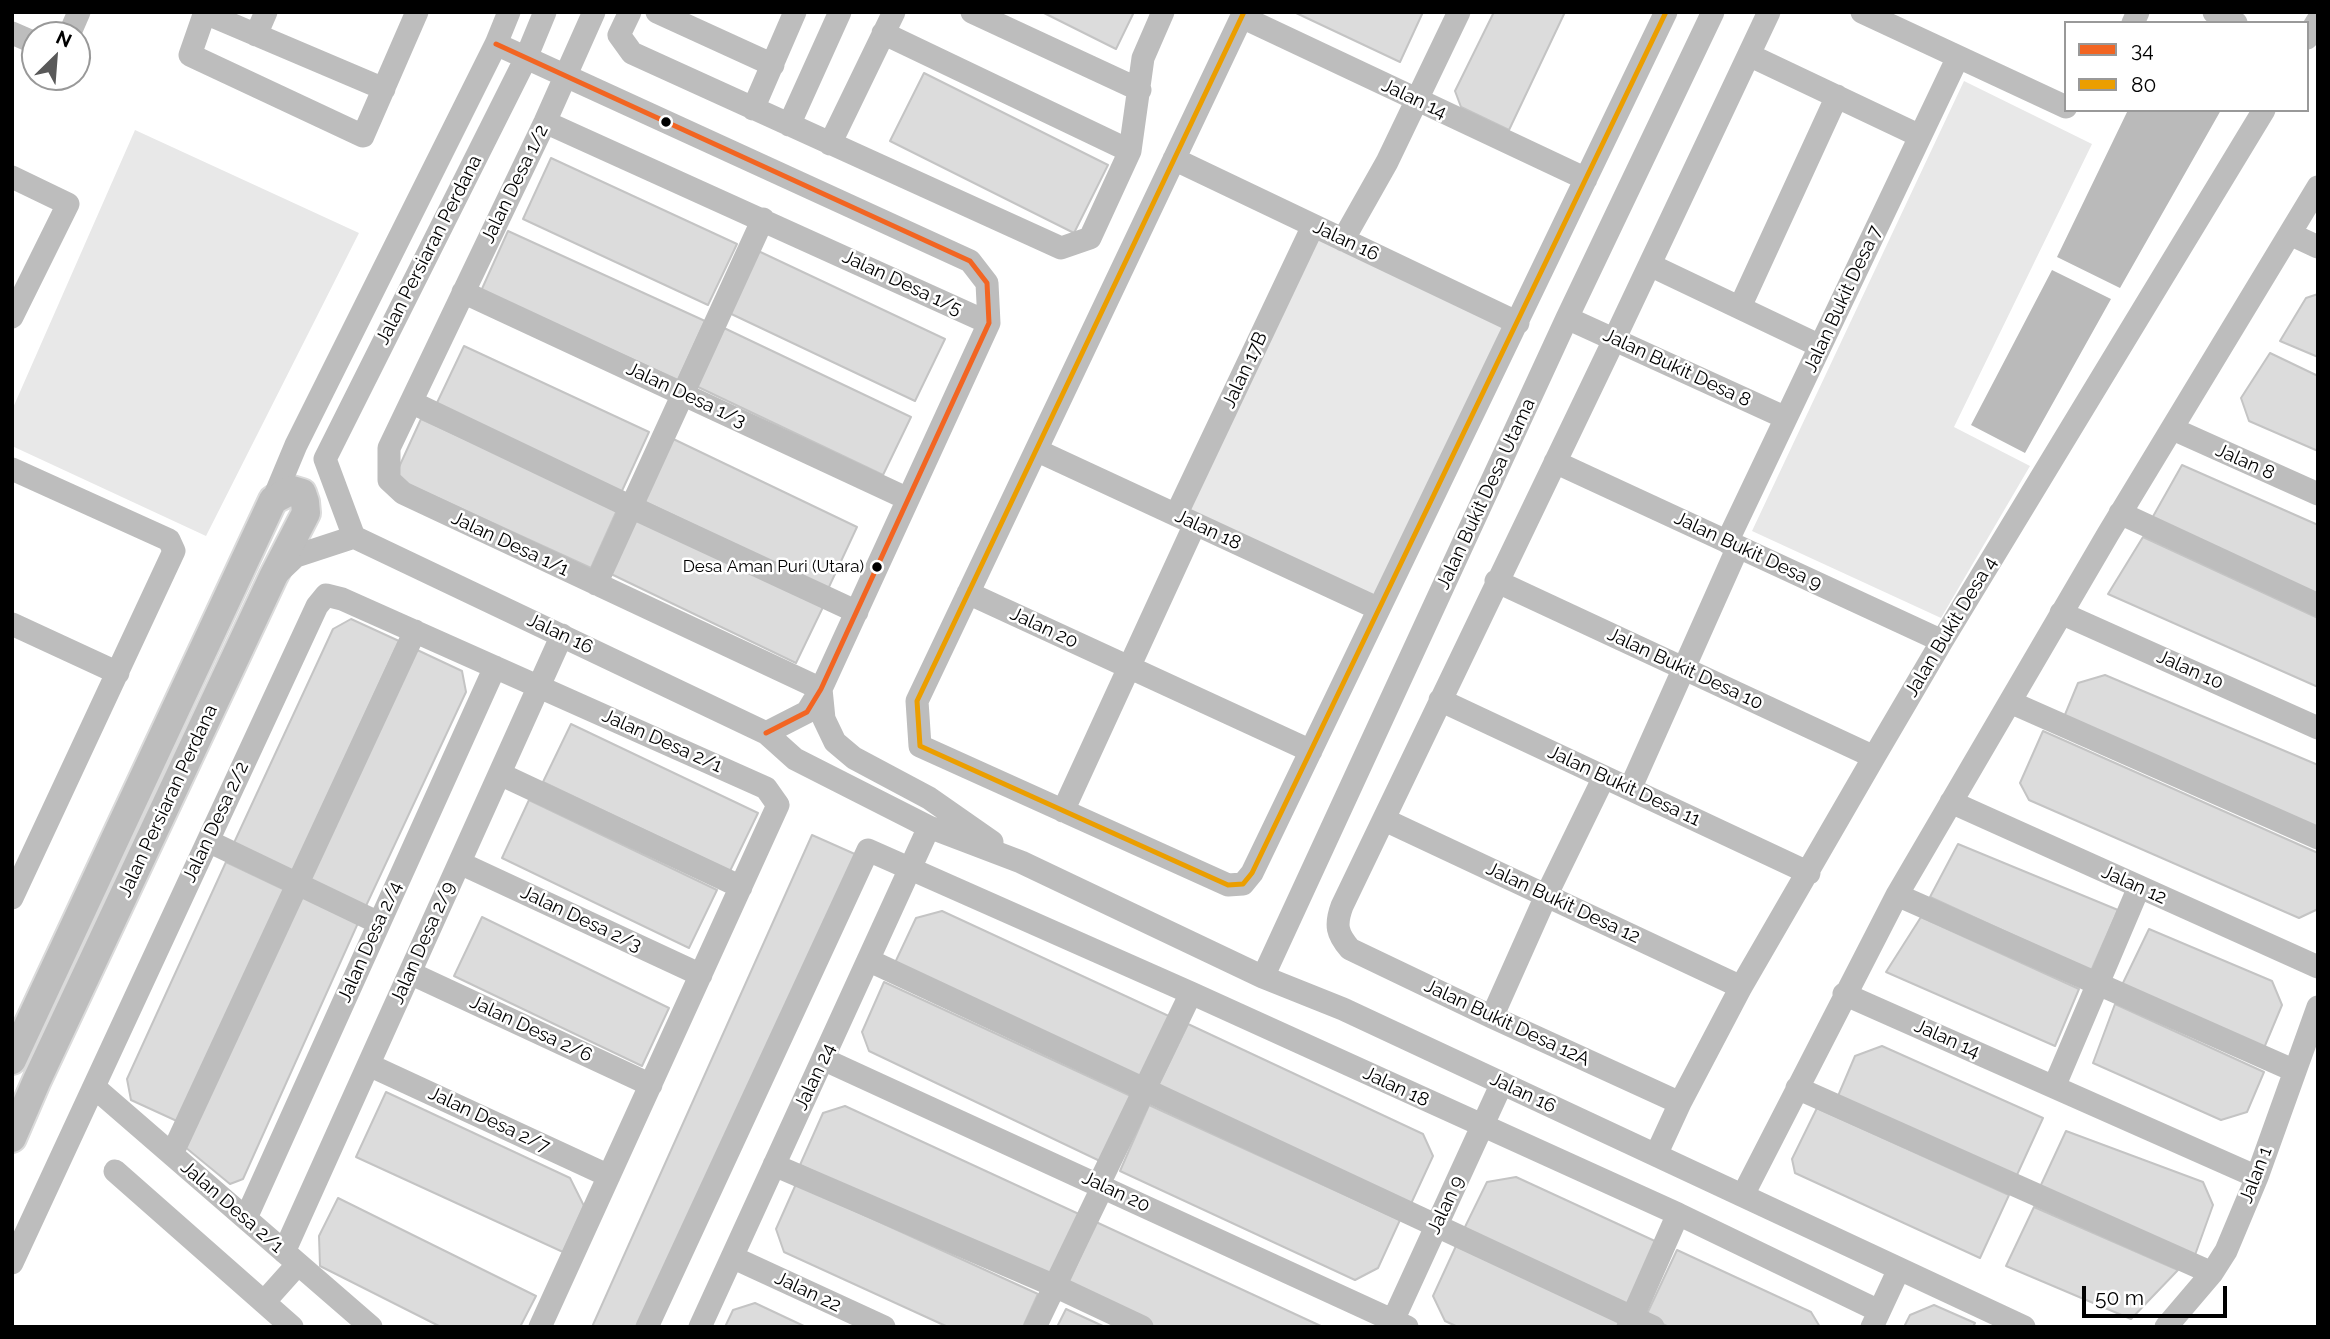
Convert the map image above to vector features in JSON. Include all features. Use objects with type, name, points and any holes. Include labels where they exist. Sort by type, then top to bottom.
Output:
[{"type":"main road","name":"Jalan Persiaran Perdana","points":[[12,1060],[273,500],[292,490],[302,493],[306,502],[306,513],[12,1138]]},
{"type":"street","points":[[256,35],[265,12]]},
{"type":"street","points":[[384,89],[205,13],[190,55],[363,136],[384,89],[417,12]]},
{"type":"street","name":"Jalan Persiaran Perdana","points":[[273,500],[296,445],[496,44],[509,12]]},
{"type":"street","name":"Jalan Persiaran Perdana","points":[[325,459],[526,58],[545,12]]},
{"type":"street","name":"Jalan Desa 1/2","points":[[463,292],[545,122],[594,12]]},
{"type":"street","points":[[630,12],[619,35],[632,53],[1061,248],[1090,237],[1130,151],[1143,58],[1163,12]]},
{"type":"street","points":[[657,12],[773,65]]},
{"type":"street","points":[[789,125],[840,12]]},
{"type":"street","points":[[830,144],[894,12]]},
{"type":"street","points":[[972,12],[1140,90]]},
{"type":"street","points":[[1343,240],[1387,162],[1459,12]]},
{"type":"street","points":[[1243,14],[916,701],[920,746],[1228,885],[1242,884],[1252,873],[1666,12]]},
{"type":"street","name":"Jalan Bukit Desa Utama","points":[[1263,977],[1567,318],[1713,12]]},
{"type":"street","points":[[1385,820],[1496,581],[1650,265],[1769,12]]},
{"type":"street","points":[[1862,12],[2064,106]]},
{"type":"street","points":[[2214,12],[2232,21]]},
{"type":"street","points":[[753,110],[773,65],[790,14]]},
{"type":"street","name":"Jalan 14","points":[[1243,14],[1586,179]]},
{"type":"street","points":[[883,33],[1130,151]]},
{"type":"street","name":"Jalan Desa 1/5","points":[[496,44],[970,261],[987,283],[989,323],[545,122]]},
{"type":"street","points":[[1749,55],[1920,136]]},
{"type":"street","name":"Jalan Bukit Desa 7","points":[[1630,789],[1786,418],[1958,57]]},
{"type":"street","points":[[1740,307],[1837,96]]},
{"type":"street","name":"Jalan Bukit Desa 4","points":[[1656,1155],[1741,987],[1874,757],[2262,112]]},
{"type":"street","name":"Jalan 16","points":[[1174,159],[1518,323]]},
{"type":"street","points":[[12,177],[68,204],[12,317]]},
{"type":"street","points":[[1743,1195],[1897,895],[2120,513],[2318,187]]},
{"type":"street","points":[[596,584],[763,219]]},
{"type":"street","name":"Jalan 17B","points":[[1063,811],[1129,667],[1186,519],[1314,226]]},
{"type":"street","points":[[2290,234],[2318,247]]},
{"type":"street","points":[[1650,265],[1820,346]]},
{"type":"street","name":"Jalan Desa 1/3","points":[[463,292],[908,499]]},
{"type":"street","name":"Jalan Desa 1/1","points":[[463,292],[389,448],[389,480],[403,493],[821,689]]},
{"type":"street","name":"Jalan Bukit Desa 8","points":[[1567,318],[1786,418]]},
{"type":"street","points":[[766,733],[807,712],[821,689],[989,323]]},
{"type":"street","points":[[411,402],[857,611]]},
{"type":"street","name":"Jalan 8","points":[[2173,429],[2318,494]]},
{"type":"street","points":[[274,577],[296,556],[354,537],[325,459],[296,445]]},
{"type":"street","name":"Jalan 18","points":[[1036,450],[1379,609]]},
{"type":"street","name":"Jalan Bukit Desa 9","points":[[1555,462],[1942,640]]},
{"type":"street","points":[[12,469],[169,541],[174,551],[12,898]]},
{"type":"street","points":[[2120,513],[2318,606]]},
{"type":"street","name":"Jalan 16","points":[[354,537],[766,733],[795,759],[929,827],[1021,862],[1263,977],[1343,1009],[1503,1083],[1899,1269],[1986,1319],[2024,1327]]},
{"type":"street","name":"Jalan Bukit Desa 10","points":[[1496,581],[1874,757]]},
{"type":"street","name":"Jalan 20","points":[[968,593],[1311,751]]},
{"type":"street","name":"Jalan Desa 2/2","points":[[12,1263],[317,606],[326,595],[342,598],[539,687]]},
{"type":"street","name":"Jalan 10","points":[[2062,612],[2318,728]]},
{"type":"street","points":[[12,624],[118,673]]},
{"type":"street","points":[[172,1154],[415,631]]},
{"type":"street","name":"Jalan Desa 2/9","points":[[264,1302],[291,1258],[369,1065],[562,635]]},
{"type":"street","name":"Jalan Desa 2/4","points":[[246,1218],[495,667]]},
{"type":"street","name":"Jalan Desa 2/1","points":[[539,687],[766,788],[778,805],[741,887]]},
{"type":"street","name":"Jalan 16","points":[[821,689],[824,719],[835,742],[854,758],[929,798],[1021,862]]},
{"type":"street","name":"Jalan Bukit Desa 11","points":[[1440,699],[1809,873]]},
{"type":"street","points":[[2010,702],[2318,838]]},
{"type":"street","points":[[500,774],[741,887],[540,1327]]},
{"type":"street","points":[[1492,1017],[1546,895],[1604,777]]},
{"type":"street","name":"Jalan 12","points":[[1951,803],[2318,968]]},
{"type":"street","name":"Jalan Bukit Desa 12","points":[[1385,820],[1741,987]]},
{"type":"street","name":"Jalan Bukit Desa 12A","points":[[1385,820],[1336,921],[1339,936],[1350,949],[1680,1103]]},
{"type":"street","name":"Jalan 24","points":[[700,1327],[929,827]]},
{"type":"street","points":[[208,841],[379,923]]},
{"type":"street","name":"Jalan 18","points":[[648,1327],[868,850],[1678,1214],[1876,1319]]},
{"type":"street","name":"Jalan Desa 2/3","points":[[460,863],[701,975]]},
{"type":"street","points":[[2054,1087],[2139,887]]},
{"type":"street","points":[[1897,895],[2295,1071]]},
{"type":"street","points":[[868,960],[1437,1225],[1630,1322],[1653,1327]]},
{"type":"street","name":"Jalan Desa 2/6","points":[[410,973],[651,1085]]},
{"type":"street","points":[[1035,1327],[1191,993]]},
{"type":"street","name":"Jalan 14","points":[[1844,994],[2256,1177]]},
{"type":"street","name":"Jalan 1","points":[[2166,1327],[2212,1273],[2226,1251],[2318,1007]]},
{"type":"street","name":"Jalan 20","points":[[823,1059],[1101,1185],[1397,1324]]},
{"type":"street","name":"Jalan Desa 2/7","points":[[369,1065],[609,1176]]},
{"type":"street","name":"Jalan 9","points":[[1397,1324],[1437,1225],[1503,1083]]},
{"type":"street","name":"Jalan Desa 2/1","points":[[94,1087],[371,1327]]},
{"type":"street","points":[[1797,1088],[2212,1273]]},
{"type":"street","points":[[774,1165],[1055,1286],[1142,1327]]},
{"type":"street","points":[[115,1171],[292,1327]]},
{"type":"street","points":[[1630,1322],[1678,1214]]},
{"type":"street","name":"Jalan 22","points":[[732,1257],[884,1327]]},
{"type":"street","points":[[1876,1319],[1899,1269]]},
{"type":"shaded area","points":[[1964,81],[2092,144],[1954,427],[2030,466],[1941,618],[1752,531]]},
{"type":"shaded area","points":[[2127,112],[2220,112],[2120,288],[2057,257]]},
{"type":"shaded area","points":[[135,130],[359,233],[206,536],[12,446],[12,410]]},
{"type":"shaded area","points":[[1313,226],[1518,323],[1379,609],[1176,515]]},
{"type":"shaded area","points":[[2052,270],[2111,299],[2025,453],[1971,425]]},
{"type":"building","points":[[1042,12],[1134,12],[1116,49]]},
{"type":"building","points":[[1294,12],[1423,12],[1400,62]]},
{"type":"building","points":[[1494,12],[1565,12],[1509,130],[1461,107],[1455,91]]},
{"type":"building","points":[[924,73],[1108,165],[1074,233],[890,141]]},
{"type":"building","points":[[551,158],[737,244],[708,305],[523,219]]},
{"type":"building","points":[[508,231],[705,321],[678,380],[481,291]]},
{"type":"building","points":[[754,249],[945,339],[915,401],[725,311]]},
{"type":"building","points":[[2318,294],[2318,357],[2280,341],[2306,298]]},
{"type":"building","points":[[724,328],[911,417],[883,475],[696,386]]},
{"type":"building","points":[[464,346],[649,432],[621,493],[435,407]]},
{"type":"building","points":[[2270,353],[2318,376],[2318,451],[2249,421],[2241,398]]},
{"type":"building","points":[[421,419],[618,508],[591,568],[394,478]]},
{"type":"building","points":[[667,436],[857,527],[828,589],[637,498]]},
{"type":"building","points":[[2182,465],[2318,525],[2318,594],[2151,520]]},
{"type":"building","points":[[637,515],[824,605],[796,663],[609,573]]},
{"type":"building","points":[[2143,537],[2318,618],[2318,687],[2108,594]]},
{"type":"building","points":[[351,619],[399,641],[292,873],[233,845],[333,629]]},
{"type":"building","points":[[413,648],[462,671],[466,692],[365,908],[307,880]]},
{"type":"building","points":[[2105,675],[2318,765],[2318,829],[2064,717],[2078,683]]},
{"type":"building","points":[[571,724],[758,813],[730,871],[543,782]]},
{"type":"building","points":[[2043,731],[2318,853],[2318,909],[2299,918],[2029,800],[2020,783]]},
{"type":"building","points":[[529,800],[717,890],[689,948],[502,858]]},
{"type":"building","points":[[812,835],[857,855],[645,1327],[592,1327]]},
{"type":"building","points":[[1958,844],[2118,910],[2091,971],[1930,897]]},
{"type":"building","points":[[226,862],[285,890],[179,1122],[131,1100],[127,1079]]},
{"type":"building","points":[[300,896],[358,923],[243,1179],[230,1184],[185,1147]]},
{"type":"building","points":[[942,911],[1173,1018],[1142,1083],[893,967],[916,918]]},
{"type":"building","points":[[482,917],[669,1008],[642,1066],[454,976]]},
{"type":"building","points":[[1921,917],[2079,989],[2055,1046],[1886,972]]},
{"type":"building","points":[[2149,929],[2272,981],[2282,1005],[2264,1048],[2122,985]]},
{"type":"building","points":[[884,982],[1133,1097],[1102,1162],[869,1051],[862,1032]]},
{"type":"building","points":[[2115,1004],[2264,1072],[2247,1112],[2221,1120],[2093,1063]]},
{"type":"building","points":[[1188,1024],[1423,1134],[1433,1156],[1409,1208],[1156,1090]]},
{"type":"building","points":[[1882,1046],[2043,1118],[2016,1177],[1838,1096],[1855,1056]]},
{"type":"building","points":[[386,1092],[570,1178],[584,1206],[563,1252],[356,1157]]},
{"type":"building","points":[[1149,1105],[1400,1220],[1378,1268],[1355,1280],[1120,1171]]},
{"type":"building","points":[[845,1106],[1081,1215],[1051,1281],[800,1165],[823,1113]]},
{"type":"building","points":[[1817,1108],[2009,1195],[1980,1258],[1795,1173],[1792,1159]]},
{"type":"building","points":[[2066,1131],[2203,1182],[2213,1205],[2195,1255],[2040,1187]]},
{"type":"building","points":[[1516,1177],[1657,1242],[1628,1307],[1463,1231],[1487,1182]]},
{"type":"building","points":[[796,1184],[1038,1294],[1023,1327],[948,1327],[784,1252],[776,1229]]},
{"type":"building","points":[[338,1198],[536,1296],[520,1327],[441,1327],[320,1266],[319,1236]]},
{"type":"building","points":[[2034,1207],[2178,1270],[2131,1319],[2006,1266]]},
{"type":"building","points":[[1096,1222],[1323,1327],[1150,1327],[1066,1288]]},
{"type":"building","points":[[1456,1246],[1621,1322],[1618,1327],[1458,1327],[1445,1321],[1433,1296]]},
{"type":"building","points":[[1677,1250],[1811,1312],[1820,1327],[1669,1327],[1646,1316]]},
{"type":"building","points":[[755,1303],[806,1327],[725,1327],[733,1310]]},
{"type":"building","points":[[1934,1305],[1975,1323],[1973,1327],[1904,1327],[1910,1315]]},
{"type":"building","points":[[1066,1309],[1105,1327],[1057,1327]]},
{"type":"transit line","name":"80","points":[[1244,12],[917,701],[920,746],[1228,885],[1243,884],[1252,873],[1666,12]]},
{"type":"transit line","name":"34","points":[[496,44],[970,261],[987,283],[989,323],[821,689],[807,712],[766,733]]},
{"type":"place","name":"Desa Aman Puri (Utara)","points":[[877,567]]}]
